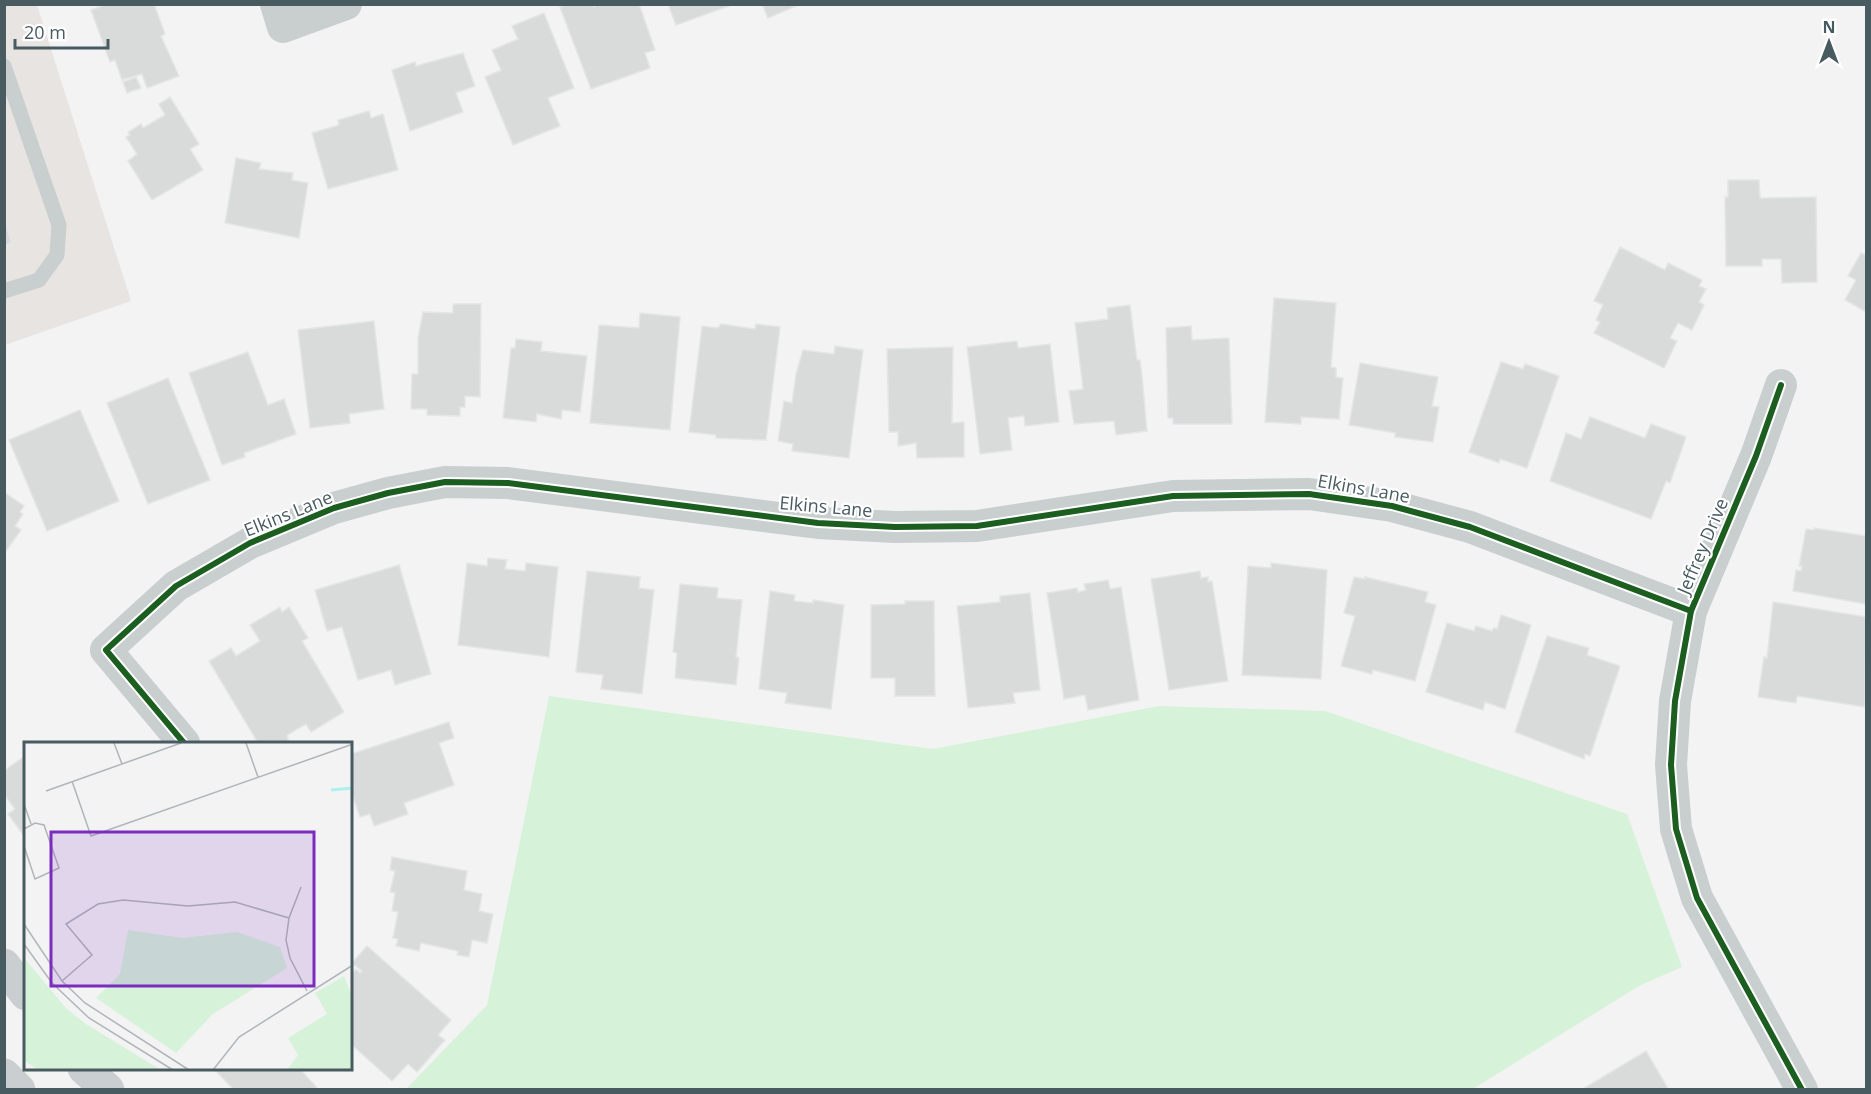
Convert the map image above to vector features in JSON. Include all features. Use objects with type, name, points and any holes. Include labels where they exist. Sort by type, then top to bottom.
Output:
[{"type":"main road","points":[[4,965],[24,991]]},
{"type":"main road","points":[[86,1070],[108,1089]]},
{"type":"main road","points":[[4,1075],[19,1089]]},
{"type":"street","points":[[276,4],[283,27],[346,4]]},
{"type":"street","name":"Jeffrey Drive","points":[[1780,385],[1756,456],[1691,611],[1675,701],[1671,765],[1676,829],[1697,898],[1802,1089]]},
{"type":"street","name":"Elkins Lane","points":[[183,742],[106,650],[176,586],[250,543],[334,508],[388,493],[445,482],[508,483],[818,524],[895,526],[977,525],[1173,496],[1309,494],[1392,506],[1470,527],[1691,611]]},
{"type":"lane","points":[[4,66],[59,225],[57,255],[39,280],[4,291]]},
{"type":"shaded area","points":[[4,5],[37,5],[131,301],[5,345]]},
{"type":"green space","points":[[549,696],[933,749],[1159,706],[1325,711],[1627,814],[1682,967],[1639,986],[1473,1089],[406,1089],[487,1005]]},
{"type":"building","points":[[107,4],[154,4],[165,34],[161,36],[179,76],[147,88],[142,74],[122,80],[115,60],[110,62],[91,10]]},
{"type":"building","points":[[568,4],[593,4],[594,7],[597,4],[639,4],[655,50],[645,53],[650,68],[591,89],[560,7]]},
{"type":"building","points":[[668,4],[732,4],[732,5],[676,25]]},
{"type":"building","points":[[762,4],[801,4],[768,18]]},
{"type":"building","points":[[544,13],[574,88],[548,98],[560,126],[513,145],[485,77],[501,70],[492,50],[518,39],[512,26]]},
{"type":"building","points":[[463,53],[475,86],[456,93],[463,112],[410,131],[392,70],[415,62],[416,66]]},
{"type":"building","points":[[136,77],[141,88],[127,93],[123,82]]},
{"type":"building","points":[[170,97],[199,144],[190,149],[203,170],[152,200],[128,161],[137,154],[126,137],[130,135],[128,132],[141,124],[143,128],[165,115],[159,104]]},
{"type":"building","points":[[369,111],[371,118],[383,114],[398,170],[328,189],[312,133],[339,125],[338,120]]},
{"type":"building","points":[[236,158],[261,163],[259,169],[293,173],[292,180],[308,183],[299,238],[225,223]]},
{"type":"building","points":[[1728,180],[1759,180],[1760,198],[1816,197],[1817,282],[1782,283],[1781,259],[1762,259],[1762,266],[1726,266],[1725,197],[1728,197]]},
{"type":"building","points":[[4,220],[12,243],[4,246]]},
{"type":"building","points":[[1620,247],[1665,270],[1668,263],[1702,280],[1699,286],[1706,289],[1699,302],[1704,305],[1692,330],[1678,323],[1670,338],[1677,341],[1664,368],[1594,333],[1600,322],[1596,320],[1603,305],[1594,301]]},
{"type":"building","points":[[1861,253],[1866,255],[1866,312],[1845,300],[1856,280],[1848,276]]},
{"type":"building","points":[[1274,298],[1336,303],[1331,367],[1336,368],[1336,377],[1343,378],[1339,419],[1301,417],[1301,424],[1265,422]]},
{"type":"building","points":[[453,304],[481,304],[480,397],[465,396],[465,407],[460,407],[460,416],[427,415],[427,409],[411,409],[412,374],[418,374],[418,338],[423,312],[453,313]]},
{"type":"building","points":[[1130,305],[1137,360],[1140,360],[1147,431],[1116,435],[1114,421],[1074,424],[1069,391],[1083,389],[1075,323],[1108,319],[1107,308]]},
{"type":"building","points":[[640,313],[680,317],[670,430],[590,423],[599,325],[639,328]]},
{"type":"building","points":[[374,321],[384,409],[349,414],[350,423],[310,428],[298,330]]},
{"type":"building","points":[[721,324],[755,329],[756,324],[780,327],[766,440],[716,438],[716,435],[689,432],[702,326],[718,328]]},
{"type":"building","points":[[1191,326],[1192,340],[1229,338],[1232,424],[1173,424],[1173,418],[1168,418],[1166,328]]},
{"type":"building","points":[[516,339],[542,342],[541,351],[587,356],[580,412],[562,410],[561,419],[537,414],[536,422],[503,418],[511,348],[515,348]]},
{"type":"building","points":[[1017,341],[1018,348],[1050,344],[1059,422],[1025,426],[1024,416],[1008,418],[1012,450],[980,454],[967,347]]},
{"type":"building","points":[[835,346],[863,350],[849,458],[792,451],[793,444],[778,441],[784,401],[792,403],[796,374],[803,350],[834,354]]},
{"type":"building","points":[[953,347],[952,423],[964,422],[964,457],[917,458],[916,443],[898,446],[898,432],[889,432],[887,349]]},
{"type":"building","points":[[248,352],[268,405],[284,399],[296,434],[244,453],[245,457],[222,465],[189,373]]},
{"type":"building","points":[[1501,362],[1523,369],[1525,364],[1559,376],[1527,468],[1500,459],[1499,463],[1469,452]]},
{"type":"building","points":[[1360,363],[1438,377],[1432,406],[1439,407],[1433,442],[1395,437],[1395,433],[1349,425]]},
{"type":"building","points":[[168,378],[210,480],[148,504],[107,403]]},
{"type":"building","points":[[80,410],[119,501],[47,531],[9,440]]},
{"type":"building","points":[[1590,417],[1645,438],[1651,424],[1686,437],[1670,483],[1666,481],[1651,519],[1550,481],[1566,433],[1581,439]]},
{"type":"building","points":[[4,492],[24,506],[20,512],[23,514],[15,526],[21,530],[4,554]]},
{"type":"building","points":[[1814,528],[1866,536],[1866,604],[1793,591],[1796,570],[1801,571],[1802,566],[1799,566],[1806,529],[1814,530]]},
{"type":"building","points":[[488,558],[507,560],[505,569],[525,571],[526,563],[558,567],[549,657],[458,645],[467,563],[487,566]]},
{"type":"building","points":[[1271,563],[1327,570],[1321,679],[1242,675],[1248,566],[1271,568]]},
{"type":"building","points":[[399,565],[431,674],[395,685],[391,670],[358,680],[342,627],[327,631],[315,590]]},
{"type":"building","points":[[587,571],[640,577],[639,588],[654,590],[642,694],[601,689],[603,675],[576,672]]},
{"type":"building","points":[[1200,571],[1201,578],[1208,577],[1208,582],[1212,581],[1228,681],[1169,690],[1151,579]]},
{"type":"building","points":[[1354,577],[1365,579],[1365,577],[1428,592],[1425,602],[1436,605],[1415,681],[1373,670],[1372,674],[1341,666],[1355,616],[1344,613]]},
{"type":"building","points":[[1108,580],[1110,589],[1121,587],[1139,700],[1088,710],[1085,695],[1064,699],[1047,593],[1077,588],[1078,592],[1086,590],[1084,584]]},
{"type":"building","points":[[680,584],[718,588],[717,598],[742,600],[736,657],[739,658],[736,685],[675,678],[677,653],[673,652]]},
{"type":"building","points":[[770,591],[795,595],[794,601],[813,603],[813,600],[844,605],[831,709],[785,703],[787,693],[759,689]]},
{"type":"building","points":[[1030,593],[1040,690],[1013,693],[1015,703],[968,708],[957,606],[1000,602],[1000,596]]},
{"type":"building","points":[[905,601],[934,601],[935,696],[895,696],[895,678],[871,678],[871,605],[905,604]]},
{"type":"building","points":[[1773,602],[1866,617],[1865,707],[1797,696],[1796,703],[1758,697],[1764,657],[1767,658]]},
{"type":"building","points":[[280,607],[282,612],[289,607],[308,638],[302,641],[344,712],[311,732],[306,724],[287,735],[289,742],[257,742],[209,661],[231,648],[236,656],[260,641],[250,625]]},
{"type":"building","points":[[1501,615],[1531,625],[1505,709],[1485,702],[1483,710],[1426,692],[1447,623],[1474,631],[1476,626],[1492,631],[1494,628],[1497,629]]},
{"type":"building","points":[[1547,636],[1589,648],[1587,655],[1620,666],[1590,756],[1585,754],[1584,759],[1515,732]]},
{"type":"building","points":[[449,722],[454,738],[439,743],[454,785],[404,803],[408,814],[374,826],[370,814],[360,817],[352,794],[352,754]]},
{"type":"building","points":[[24,756],[24,836],[8,814],[15,809],[6,797],[4,799],[4,771]]},
{"type":"building","points":[[392,857],[467,871],[464,890],[482,894],[479,911],[493,914],[487,943],[472,940],[469,957],[457,955],[458,951],[421,943],[419,951],[396,946],[398,939],[393,938],[398,912],[392,911],[395,893],[390,892],[395,871],[390,870]]},
{"type":"building","points":[[367,946],[451,1020],[438,1035],[445,1040],[417,1072],[408,1064],[392,1081],[352,1045],[352,974],[356,969],[360,973],[362,971],[352,963]]},
{"type":"building","points":[[1646,1051],[1669,1090],[1581,1090]]},
{"type":"building","points":[[215,1070],[301,1070],[319,1090],[234,1090]]},
{"type":"cycle path","points":[[1781,385],[1756,456],[1691,611],[1675,701],[1671,765],[1676,829],[1697,898],[1802,1090]]},
{"type":"cycle path","points":[[183,742],[106,650],[176,586],[250,543],[334,508],[388,493],[445,482],[508,483],[818,523],[895,527],[977,526],[1173,496],[1309,494],[1392,506],[1470,527],[1691,611]]}]
